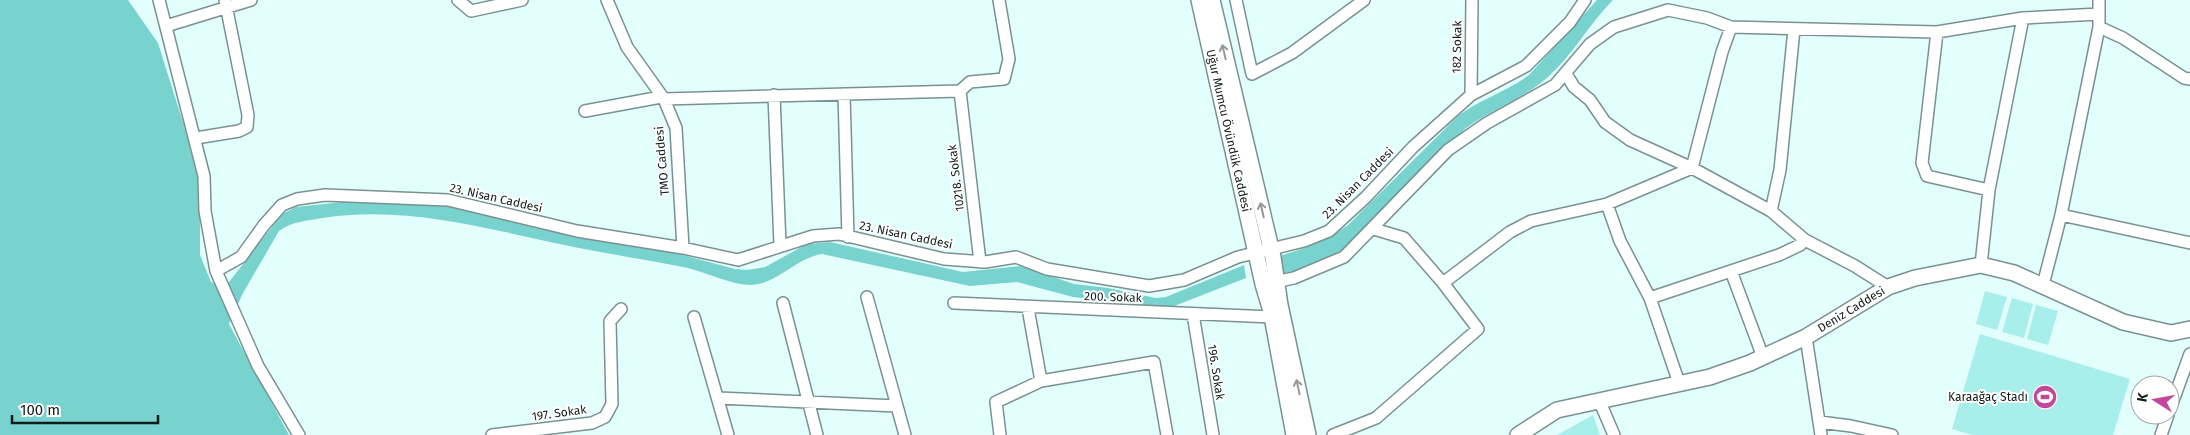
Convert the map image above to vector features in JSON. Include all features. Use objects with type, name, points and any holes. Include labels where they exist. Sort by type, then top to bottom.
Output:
[{"type":"street","points":[[159,0],[196,138],[204,176],[204,211],[216,271],[258,366],[299,435]]},
{"type":"street","points":[[166,26],[226,3],[251,0]]},
{"type":"street","points":[[458,0],[471,11],[522,0]]},
{"type":"street","name":"TMO Caddesi","points":[[607,0],[627,47],[663,98],[676,128],[682,248]]},
{"type":"street","points":[[586,111],[663,98],[960,92],[970,82],[1004,79],[1009,59],[999,0]]},
{"type":"street","name":"Uğur Mumcu Övündük Caddesi","points":[[1199,0],[1265,254]]},
{"type":"street","name":"Uğur Mumcu Övündük Caddesi","points":[[1212,0],[1265,254]]},
{"type":"street","points":[[1236,0],[1252,74],[1292,53],[1364,0]]},
{"type":"street","name":"182 Sokak","points":[[1471,95],[1472,0]]},
{"type":"street","name":"23. Nisan Caddesi","points":[[216,271],[241,257],[264,225],[282,205],[297,199],[325,195],[448,200],[577,231],[682,248],[738,260],[813,236],[839,234],[944,259],[980,262],[1016,258],[1047,269],[1149,286],[1184,280],[1238,257],[1265,254],[1330,232],[1413,147],[1471,95],[1526,66],[1570,22],[1585,0]]},
{"type":"street","points":[[1668,10],[1676,0]]},
{"type":"street","points":[[2043,286],[2061,215],[2099,27],[2099,0]]},
{"type":"street","points":[[196,138],[239,131],[247,127],[248,115],[226,3]]},
{"type":"street","points":[[1269,279],[1312,272],[1344,258],[1448,150],[1488,123],[1555,85],[1590,44],[1614,27],[1668,10],[1708,18],[1731,27],[1936,32],[2023,18],[2099,14]]},
{"type":"street","points":[[1982,265],[1989,190],[2023,18]]},
{"type":"street","points":[[1692,168],[1722,52],[1731,27]]},
{"type":"street","points":[[2099,27],[2123,38],[2184,78],[2190,79]]},
{"type":"street","points":[[1771,211],[1780,170],[1794,29]]},
{"type":"street","points":[[1936,32],[1922,163],[1927,176],[1989,190]]},
{"type":"street","points":[[1566,74],[1574,87],[1590,100],[1605,122],[1630,140],[1692,168],[1771,211],[1805,240],[1856,266],[1888,288]]},
{"type":"street","name":"10218. Sokak","points":[[960,92],[980,262]]},
{"type":"street","points":[[844,94],[848,236]]},
{"type":"street","points":[[774,95],[780,246]]},
{"type":"street","points":[[1443,283],[1510,232],[1531,221],[1607,204],[1692,168]]},
{"type":"street","points":[[1607,204],[1620,241],[1650,298],[1679,383]]},
{"type":"street","points":[[2061,215],[2190,243]]},
{"type":"street","points":[[1333,435],[1376,418],[1478,329],[1443,283],[1404,238],[1374,229]]},
{"type":"street","points":[[1650,298],[1779,255],[1800,245],[1805,240]]},
{"type":"street","points":[[1265,254],[1272,317],[1294,435]]},
{"type":"street","name":"Deniz Caddesi","points":[[1518,435],[1557,410],[1710,377],[1763,357],[1806,337],[1888,288],[1914,278],[1982,265],[2014,273],[2123,322],[2171,332],[2190,329]]},
{"type":"street","points":[[1731,271],[1763,357]]},
{"type":"street","points":[[1269,279],[1280,305],[1308,435]]},
{"type":"street","points":[[867,297],[905,435]]},
{"type":"street","points":[[783,303],[817,435]]},
{"type":"street","name":"200. Sokak","points":[[954,303],[1028,308],[1272,317]]},
{"type":"street","points":[[1028,308],[1041,381]]},
{"type":"street","name":"197. Sokak","points":[[492,435],[592,423],[606,417],[612,404],[610,321],[622,310]]},
{"type":"street","name":"196. Sokak","points":[[1193,314],[1213,435]]},
{"type":"street","points":[[694,317],[719,398],[728,435]]},
{"type":"street","points":[[1806,337],[1821,435]]},
{"type":"street","points":[[2185,383],[2190,354]]},
{"type":"street","points":[[1000,435],[996,402],[1041,381],[1154,362],[1168,435]]},
{"type":"street","points":[[719,398],[897,406]]},
{"type":"street","points":[[1599,400],[1614,435]]},
{"type":"street","points":[[1820,422],[1851,426],[1892,435]]},
{"type":"shaded area","points":[[0,0],[128,0],[158,43],[186,132],[200,187],[200,255],[211,282],[226,286],[282,214],[296,207],[343,202],[404,203],[457,207],[529,226],[683,255],[735,269],[747,270],[765,267],[807,244],[830,242],[963,272],[1020,266],[1074,284],[1108,288],[1156,298],[1166,297],[1244,265],[1246,278],[1169,308],[1073,297],[1017,282],[970,286],[822,254],[803,261],[769,281],[750,285],[726,280],[688,268],[447,221],[385,215],[322,218],[294,223],[279,231],[243,293],[229,324],[289,435],[0,435]]},
{"type":"shaded area","points":[[1597,0],[1613,0],[1548,77],[1528,92],[1466,128],[1342,251],[1328,260],[1282,276],[1279,256],[1315,244],[1348,225],[1458,116],[1529,75]]},
{"type":"shaded area","points":[[1985,291],[2007,297],[1997,330],[1976,324]]},
{"type":"shaded area","points":[[2012,298],[2033,304],[2024,338],[2002,332]]},
{"type":"shaded area","points":[[2036,305],[2058,311],[2048,345],[2027,339]]},
{"type":"shaded area","points":[[1980,334],[2130,379],[2113,435],[1972,435],[1952,429]]},
{"type":"shaded area","points":[[1593,415],[1600,435],[1557,435]]},
{"type":"place","name":"Karaağaç Stadı","points":[[2045,397]]}]
